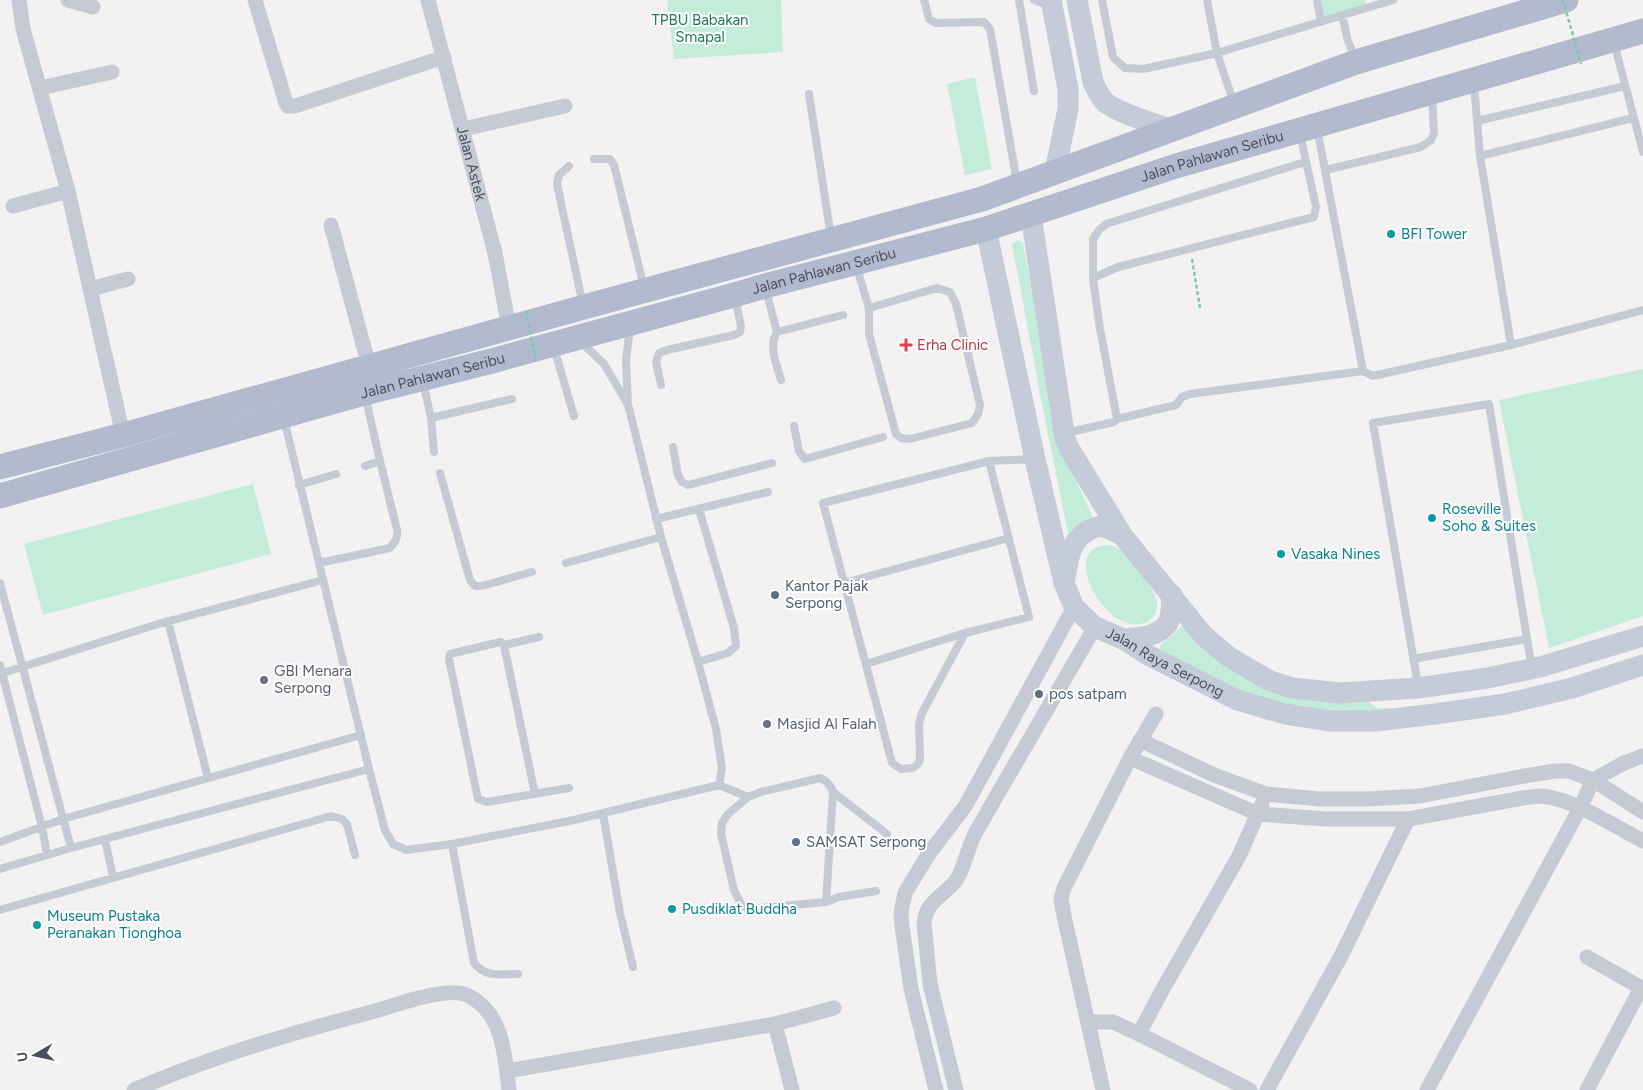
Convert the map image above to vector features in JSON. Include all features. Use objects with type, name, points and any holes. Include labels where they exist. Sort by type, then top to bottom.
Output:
[{"type":"main road","points":[[1077,0],[1093,82],[1098,93],[1106,102],[1117,109],[1172,130]]},
{"type":"main road","name":"Jalan Pahlawan Seribu","points":[[0,467],[369,366],[518,319],[584,307],[982,198],[1510,8],[1564,0]]},
{"type":"main road","points":[[1046,2],[1068,88],[1068,109],[1055,171]]},
{"type":"main road","name":"Jalan Pahlawan Seribu","points":[[0,496],[364,393],[555,347],[765,286],[986,229],[1176,166],[1643,31]]},
{"type":"main road","points":[[1068,88],[1093,82]]},
{"type":"main road","points":[[1031,215],[1065,439],[1074,459],[1122,535],[1204,636],[1229,657],[1270,681],[1292,688],[1340,693],[1418,688],[1487,678],[1532,669],[1643,636]]},
{"type":"main road","name":"Jalan Raya Serpong","points":[[986,229],[1035,459],[1064,583],[1074,607],[1095,627],[1123,639],[1148,655],[1237,700],[1285,714],[1352,722],[1423,716],[1505,704],[1572,688],[1643,665]]},
{"type":"main road","points":[[1064,583],[1071,549],[1078,538],[1084,533],[1096,527],[1103,527],[1122,535]]},
{"type":"main road","points":[[1123,639],[1136,638],[1161,631],[1168,622],[1172,595]]},
{"type":"main road","points":[[1418,688],[1423,716]]},
{"type":"street","points":[[19,0],[23,29],[68,191],[123,434]]},
{"type":"street","points":[[68,0],[93,7]]},
{"type":"street","points":[[255,0],[288,106],[295,106],[444,57]]},
{"type":"street","name":"Jalan Astek","points":[[428,0],[495,253],[518,319]]},
{"type":"street","points":[[40,88],[112,72]]},
{"type":"street","points":[[463,129],[565,106]]},
{"type":"street","points":[[13,206],[68,191]]},
{"type":"street","points":[[330,225],[369,366]]},
{"type":"street","points":[[90,289],[128,279]]},
{"type":"street","points":[[936,1090],[911,989],[902,926],[902,902],[905,893],[921,866],[966,805],[1074,607]]},
{"type":"street","points":[[956,1090],[930,984],[924,923],[926,910],[957,879],[974,836],[1095,627]]},
{"type":"street","points":[[1042,665],[1064,680]]},
{"type":"street","points":[[1103,1090],[1061,899],[1064,888],[1130,758],[1156,714]]},
{"type":"street","points":[[1140,740],[1214,775],[1266,794],[1320,799],[1420,796],[1555,771],[1569,771],[1593,780],[1643,812]]},
{"type":"street","points":[[1427,1090],[1580,808],[1593,780],[1624,763],[1643,756]]},
{"type":"street","points":[[1130,758],[1258,814],[1326,819],[1408,819],[1540,796],[1580,808],[1643,841]]},
{"type":"street","points":[[1139,1034],[1239,856],[1266,794]]},
{"type":"street","points":[[1267,1090],[1341,956],[1408,819]]},
{"type":"street","points":[[1587,957],[1642,989],[1587,1090]]},
{"type":"street","points":[[134,1090],[207,1061],[279,1037],[422,998],[456,992],[466,994],[474,999],[493,1017],[501,1036],[510,1090]]},
{"type":"street","points":[[507,1071],[775,1024],[834,1008]]},
{"type":"street","points":[[1089,1022],[1113,1022],[1250,1090]]},
{"type":"street","points":[[775,1024],[792,1090]]},
{"type":"lane","points":[[924,0],[930,19],[936,24],[984,22],[990,28],[1018,186]]},
{"type":"lane","points":[[1019,0],[1034,91]]},
{"type":"lane","points":[[1102,0],[1112,57],[1125,68],[1143,69],[1217,53],[1342,15],[1366,4],[1393,0]]},
{"type":"lane","points":[[1207,0],[1217,53],[1235,106]]},
{"type":"lane","points":[[1316,0],[1320,22]]},
{"type":"lane","points":[[1342,15],[1348,41],[1356,62]]},
{"type":"lane","points":[[1613,39],[1643,152]]},
{"type":"lane","points":[[1474,80],[1480,156],[1511,345]]},
{"type":"lane","points":[[1477,121],[1625,86]]},
{"type":"lane","points":[[1326,170],[1421,147],[1430,140],[1434,133],[1432,92]]},
{"type":"lane","points":[[809,94],[831,239]]},
{"type":"lane","points":[[1480,156],[1633,118]]},
{"type":"lane","points":[[1093,278],[1118,267],[1314,216],[1316,207],[1306,162],[1308,127]]},
{"type":"lane","points":[[1308,127],[1326,170],[1363,371]]},
{"type":"lane","points":[[594,159],[610,159],[614,165],[645,290]]},
{"type":"lane","points":[[1117,418],[1099,323],[1093,278],[1093,239],[1099,230],[1106,224],[1306,162]]},
{"type":"lane","points":[[570,166],[559,175],[557,184],[584,307]]},
{"type":"lane","points":[[856,263],[869,308],[868,334],[896,434],[901,438],[910,439],[972,423],[978,414],[980,405],[956,304],[950,292],[937,288],[869,308]]},
{"type":"lane","points":[[765,286],[777,332]]},
{"type":"lane","points":[[661,385],[656,362],[659,353],[740,332],[741,326],[734,295]]},
{"type":"lane","points":[[1064,433],[1114,422],[1117,418],[1176,405],[1182,397],[1190,394],[1363,371],[1373,376],[1511,345],[1643,310]]},
{"type":"lane","points":[[781,380],[774,353],[773,338],[777,332],[843,315]]},
{"type":"lane","points":[[630,324],[626,360],[628,404],[655,515],[716,729],[722,768],[719,785]]},
{"type":"lane","points":[[555,347],[604,364],[628,404]]},
{"type":"lane","points":[[555,347],[574,416]]},
{"type":"lane","points":[[422,378],[431,418],[434,452]]},
{"type":"lane","points":[[319,563],[390,548],[398,537],[364,393]]},
{"type":"lane","points":[[431,418],[512,399]]},
{"type":"lane","points":[[1418,688],[1373,423],[1489,404],[1532,669]]},
{"type":"lane","points":[[283,416],[369,769],[385,830],[393,844],[406,850],[452,844],[602,814],[719,785],[748,797]]},
{"type":"lane","points":[[794,426],[799,451],[805,459],[883,437]]},
{"type":"lane","points":[[673,447],[678,475],[682,482],[688,485],[772,464]]},
{"type":"lane","points":[[965,633],[922,713],[919,724],[920,759],[918,764],[913,768],[900,769],[892,763],[823,503],[989,461],[1035,459]]},
{"type":"lane","points":[[365,466],[380,461]]},
{"type":"lane","points":[[866,664],[965,633],[1029,617],[989,461]]},
{"type":"lane","points":[[440,473],[470,580],[475,586],[482,586],[532,572]]},
{"type":"lane","points":[[299,485],[336,474]]},
{"type":"lane","points":[[655,515],[700,509],[768,492]]},
{"type":"lane","points":[[698,662],[728,653],[736,646],[734,628],[700,509]]},
{"type":"lane","points":[[566,563],[661,537]]},
{"type":"lane","points":[[844,582],[1009,538]]},
{"type":"lane","points":[[1,674],[168,621],[323,580]]},
{"type":"lane","points":[[0,583],[72,848]]},
{"type":"lane","points":[[168,621],[208,778]]},
{"type":"lane","points":[[539,637],[504,645],[501,642],[496,642],[450,654],[449,660],[478,799],[487,802],[568,788]]},
{"type":"lane","points":[[1413,658],[1527,639]]},
{"type":"lane","points":[[504,645],[535,794]]},
{"type":"lane","points":[[0,665],[42,827],[46,855]]},
{"type":"lane","points":[[0,842],[63,820],[361,735]]},
{"type":"lane","points":[[0,869],[369,769]]},
{"type":"lane","points":[[876,891],[839,897],[826,902],[749,910],[742,906],[734,890],[721,834],[722,823],[728,814],[748,797],[761,792],[820,778],[829,784],[833,792],[887,834]]},
{"type":"lane","points":[[826,902],[833,792]]},
{"type":"lane","points":[[602,814],[620,913],[634,967]]},
{"type":"lane","points":[[0,910],[331,816],[342,818],[347,824],[355,855]]},
{"type":"lane","points":[[105,839],[113,877]]},
{"type":"lane","points":[[452,844],[474,963],[480,971],[490,974],[518,974]]},
{"type":"path","points":[[1564,0],[1581,64]]},
{"type":"path","points":[[1190,248],[1200,308]]},
{"type":"path","points":[[518,319],[555,347]]},
{"type":"green space","name":"TPBU Babakan Smapal","points":[[667,0],[781,0],[783,52],[674,59]]},
{"type":"green space","points":[[1317,0],[1365,0],[1367,8],[1321,22]]},
{"type":"green space","points":[[975,77],[992,169],[965,175],[947,84]]},
{"type":"green space","points":[[1018,240],[1023,243],[1055,414],[1072,472],[1094,520],[1077,525],[1068,533],[1012,244]]},
{"type":"green space","points":[[1643,369],[1643,616],[1549,648],[1499,400]]},
{"type":"green space","points":[[253,484],[271,554],[43,615],[24,544]]},
{"type":"green space","points":[[1110,545],[1119,549],[1127,556],[1154,594],[1157,606],[1153,617],[1149,621],[1140,624],[1127,623],[1115,617],[1104,607],[1095,594],[1089,581],[1086,567],[1088,556],[1095,548]]},
{"type":"green space","points":[[1185,622],[1222,656],[1368,701],[1375,707],[1414,709],[1403,714],[1293,708],[1241,692],[1188,667],[1160,649],[1161,644],[1172,636]]},
{"type":"place","name":"BFI Tower","points":[[1391,234]]},
{"type":"place","name":"Erha Clinic","points":[[906,345]]},
{"type":"place","name":"Roseville Soho & Suites","points":[[1432,518]]},
{"type":"place","name":"Vasaka Nines","points":[[1281,554]]},
{"type":"place","name":"Kantor Pajak Serpong","points":[[775,595]]},
{"type":"place","name":"GBI Menara Serpong","points":[[264,680]]},
{"type":"place","name":"pos satpam","points":[[1039,694]]},
{"type":"place","name":"Masjid Al Falah","points":[[767,724]]},
{"type":"place","name":"SAMSAT Serpong","points":[[796,842]]},
{"type":"place","name":"Pusdiklat Buddha","points":[[672,909]]},
{"type":"place","name":"Museum Pustaka Peranakan Tionghoa","points":[[37,925]]}]
